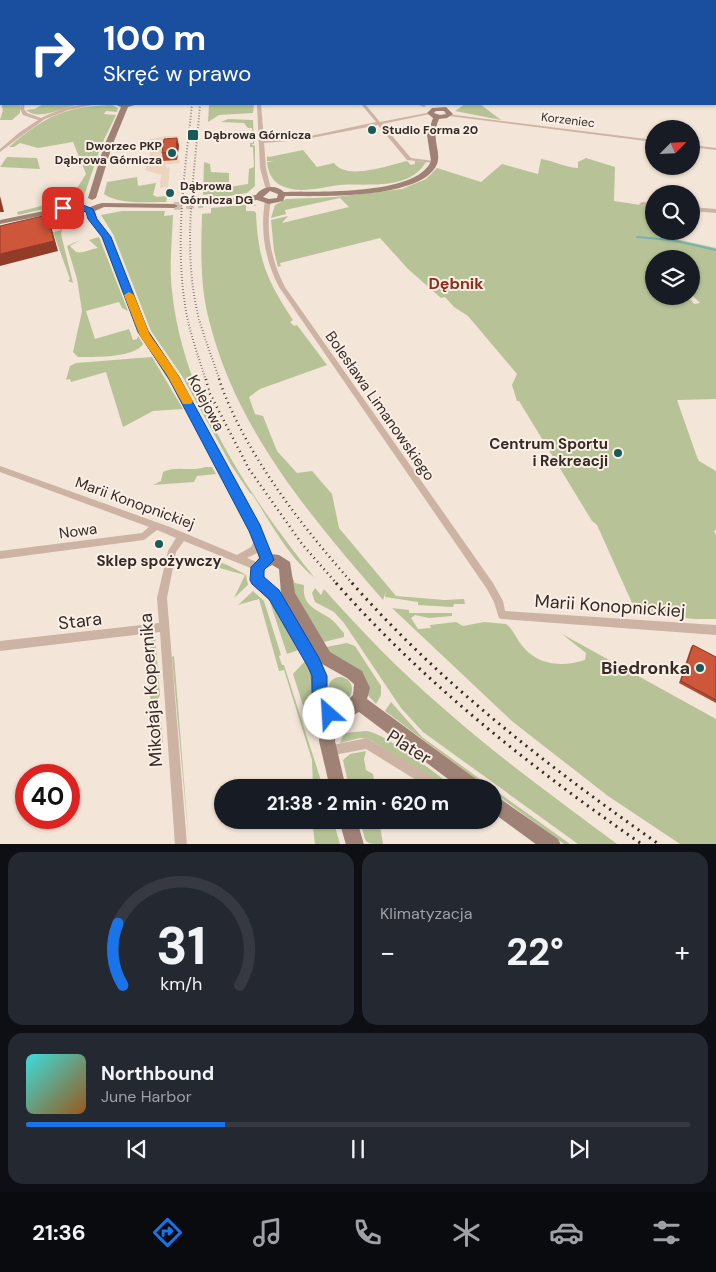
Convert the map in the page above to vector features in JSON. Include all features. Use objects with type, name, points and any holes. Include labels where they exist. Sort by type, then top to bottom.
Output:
[{"type":"street","points":[[23,105],[23,112],[40,119]]},
{"type":"street","points":[[0,151],[40,119],[64,109],[89,105]]},
{"type":"street","points":[[92,198],[121,105]]},
{"type":"street","points":[[259,105],[263,169],[268,189]]},
{"type":"street","points":[[364,105],[409,160],[434,162]]},
{"type":"street","points":[[261,142],[299,139],[433,115],[447,112],[453,105]]},
{"type":"street","name":"Korzeniec","points":[[447,112],[645,140]]},
{"type":"street","points":[[259,197],[260,193],[268,189],[278,190],[282,194],[391,188],[421,176],[434,162],[431,135],[433,115]]},
{"type":"street","points":[[700,147],[716,149]]},
{"type":"street","points":[[203,204],[259,197],[268,201],[278,200],[282,194]]},
{"type":"street","points":[[0,222],[78,206],[82,201],[92,198],[100,199],[102,204]]},
{"type":"street","name":"Bolesława Limanowskiego","points":[[268,201],[265,214],[268,249],[280,284],[490,586],[502,614]]},
{"type":"street","points":[[78,206],[82,210],[90,210],[102,204],[174,206]]},
{"type":"street","name":"Kolejowa","points":[[90,210],[93,219],[106,237],[143,332],[174,377],[259,540],[263,564],[256,580],[274,594],[314,663],[319,676],[321,700],[330,710]]},
{"type":"street","points":[[700,210],[716,211]]},
{"type":"street","name":"Marii Konopnickiej","points":[[0,469],[239,558],[263,564]]},
{"type":"street","name":"Nowa","points":[[0,555],[144,536],[156,526]]},
{"type":"street","name":"Mikołaja Kopernika","points":[[181,844],[163,593],[172,551],[182,536]]},
{"type":"street","points":[[239,558],[254,550],[259,540]]},
{"type":"street","points":[[263,564],[278,560],[285,566],[288,594],[327,659],[358,677],[362,692],[358,702],[346,711],[330,710],[326,735],[336,779]]},
{"type":"street","name":"Marii Konopnickiej","points":[[502,614],[716,630]]},
{"type":"street","name":"Stara","points":[[0,646],[164,627]]},
{"type":"street","points":[[358,702],[458,779]]},
{"type":"street","name":"Plater","points":[[328,751],[367,743],[425,779]]},
{"type":"street","points":[[502,808],[552,844]]},
{"type":"street","points":[[351,829],[355,844]]},
{"type":"green space","points":[[1,105],[20,105],[20,113],[12,120],[0,120],[3,110]]},
{"type":"green space","points":[[41,105],[75,105],[45,114],[31,113],[26,110],[35,109]]},
{"type":"green space","points":[[112,105],[118,108],[117,112],[106,111],[104,114],[116,115],[101,146],[84,196],[74,202],[18,215],[17,212],[70,199],[86,174],[73,142],[38,148],[20,143],[14,147],[9,147],[35,127],[58,114],[69,110]]},
{"type":"green space","points":[[209,105],[254,105],[253,113],[219,115],[208,122]]},
{"type":"green space","points":[[464,105],[481,105],[501,120],[455,111]]},
{"type":"green space","points":[[228,119],[253,120],[254,144],[251,144],[255,146],[255,186],[247,193],[211,199],[211,194],[203,195],[204,162],[210,164],[211,172],[229,173],[229,187],[248,184],[249,169],[254,167],[253,147],[250,147],[250,143],[253,143],[252,128],[248,128],[244,123],[221,122]]},
{"type":"green space","points":[[303,150],[317,167],[334,163],[348,171],[369,170],[407,161],[411,165],[415,164],[415,161],[426,162],[419,171],[409,178],[387,184],[340,185],[318,189],[294,190],[274,181],[270,175],[267,162],[274,161],[267,161],[267,156]]},
{"type":"green space","points":[[7,157],[37,158],[40,169],[0,167]]},
{"type":"green space","points":[[586,158],[615,167],[614,201],[645,206],[645,240],[680,240],[716,248],[716,399],[677,400],[699,461],[716,471],[716,530],[714,531],[716,535],[716,619],[637,614],[597,525],[592,521],[519,401],[517,401],[512,385],[517,374],[468,316],[454,307],[445,297],[441,298],[408,269],[380,238],[280,263],[281,266],[278,267],[274,251],[271,220],[288,216],[282,223],[349,207],[340,198],[285,210],[286,214],[271,218],[275,205],[286,199],[335,197],[402,189],[426,179],[437,168],[481,182],[502,164],[538,174],[541,159],[578,168],[578,162]]},
{"type":"green space","points":[[137,177],[138,186],[156,183],[153,195],[157,197],[173,195],[172,197],[167,198],[166,202],[134,202],[117,200],[104,194],[107,182]]},
{"type":"green space","points":[[253,204],[257,206],[246,205],[246,211],[254,211],[256,213],[259,244],[270,281],[293,320],[290,322],[294,326],[297,325],[327,365],[260,389],[249,397],[255,414],[263,416],[277,451],[297,473],[312,471],[332,494],[339,528],[396,596],[445,600],[464,599],[465,604],[454,604],[453,607],[418,605],[418,602],[385,597],[386,591],[383,600],[302,502],[278,468],[236,395],[220,357],[205,304],[201,253],[202,214],[211,213],[211,208]]},
{"type":"green space","points":[[122,211],[165,211],[164,216],[173,215],[171,282],[179,331],[190,369],[205,407],[243,479],[314,577],[296,560],[272,527],[252,494],[231,465],[182,376],[151,331],[113,234],[101,215]]},
{"type":"green space","points":[[66,214],[61,234],[73,283],[68,281],[70,279],[53,232],[61,230],[60,228],[0,226],[44,216]]},
{"type":"green space","points":[[99,237],[128,311],[122,308],[119,302],[86,311],[95,339],[129,329],[133,340],[137,339],[138,336],[143,344],[138,349],[123,354],[103,357],[78,357],[73,352],[82,311],[77,279],[67,246],[80,240],[70,246],[76,252],[84,252],[98,248],[89,240]]},
{"type":"green space","points":[[152,357],[183,409],[153,411],[123,427],[106,372],[71,382],[70,379],[66,380],[70,366],[76,363]]},
{"type":"green space","points":[[212,467],[216,474],[197,476],[194,482],[153,485],[161,481],[163,472],[168,470]]},
{"type":"green space","points":[[188,556],[211,559],[233,568],[246,575],[248,585],[234,598],[245,575],[201,563],[202,561]]},
{"type":"green space","points":[[292,577],[295,583],[304,585],[307,602],[333,620],[344,633],[344,637],[324,642],[318,639],[289,583]]},
{"type":"green space","points":[[315,588],[321,595],[324,589],[396,665],[427,694],[528,778],[617,844],[578,844],[502,789],[502,779],[488,779],[423,732],[401,708],[344,623],[334,612],[315,602],[312,593]]},
{"type":"green space","points":[[253,591],[264,601],[281,655],[279,656],[282,665],[284,665],[320,779],[313,779],[312,760],[284,670],[279,671],[259,599],[238,605]]},
{"type":"green space","points":[[269,599],[301,649],[287,654]]},
{"type":"green space","points":[[392,608],[409,610],[409,613],[452,613],[452,616],[429,618],[415,615],[411,618],[418,629],[431,628],[430,625],[456,622],[463,626],[484,622],[506,624],[524,648],[539,659],[557,664],[585,660],[586,653],[562,634],[716,719],[716,844],[680,844],[608,796],[513,722]]},
{"type":"green space","points":[[151,635],[155,636],[160,695],[158,699],[151,702],[149,690]]},
{"type":"green space","points":[[347,643],[355,646],[381,686],[381,695],[376,704],[334,659],[326,647]]},
{"type":"green space","points":[[174,656],[189,844],[172,657]]},
{"type":"green space","points":[[307,659],[318,723],[306,715],[293,674]]},
{"type":"green space","points":[[335,677],[345,677],[352,684],[352,694],[345,701],[335,701],[328,694],[328,684]]},
{"type":"green space","points":[[391,702],[422,737],[480,779],[475,779],[385,711]]},
{"type":"green space","points":[[160,711],[163,742],[151,744],[154,712]]},
{"type":"green space","points":[[366,731],[385,738],[443,779],[432,779],[369,739],[360,738],[340,743],[344,733]]},
{"type":"green space","points":[[366,751],[364,759],[366,770],[373,774],[374,779],[347,779],[343,760],[350,754]]},
{"type":"green space","points":[[502,795],[570,844],[564,844],[502,799]]},
{"type":"green space","points":[[313,829],[336,829],[340,844],[315,844]]},
{"type":"green space","points":[[362,829],[380,829],[383,844],[372,844],[365,839]]},
{"type":"shaded area","points":[[165,136],[179,136],[177,160],[180,160],[179,163],[165,165],[167,168],[170,167],[168,187],[160,188],[161,175],[145,170],[152,146],[146,140]]},
{"type":"building","points":[[177,138],[176,152],[162,153],[164,139]]},
{"type":"building","points":[[47,215],[54,241],[0,254],[0,226]]},
{"type":"building","name":"Biedronka","points":[[693,645],[716,657],[716,700],[681,681]]},
{"type":"waterway","points":[[637,237],[671,240],[716,250]]},
{"type":"tunnel","points":[[174,206],[203,204]]},
{"type":"railway","points":[[192,105],[182,207],[181,259],[186,311],[206,381]]},
{"type":"railway","points":[[200,105],[191,212],[191,266],[199,319],[220,381]]},
{"type":"railway","points":[[206,379],[209,392],[249,469],[302,544],[337,584]]},
{"type":"railway","points":[[219,379],[243,434],[276,488],[314,538],[353,584]]},
{"type":"railway","points":[[336,583],[370,620],[443,690],[521,755],[642,844]]},
{"type":"railway","points":[[352,583],[422,656],[498,723],[578,786],[659,844]]},
{"type":"slow traffic","points":[[129,295],[145,336],[171,373],[187,401]]},
{"type":"place","name":"Studio Forma 20","points":[[372,130]]},
{"type":"place","name":"Dąbrowa Górnicza","points":[[193,135]]},
{"type":"place","name":"Dworzec PKP Dąbrowa Górnicza","points":[[172,153]]},
{"type":"place","name":"Dąbrowa Górnicza DG","points":[[170,193]]},
{"type":"place","name":"Centrum Sportu i Rekreacji","points":[[618,453]]},
{"type":"place","name":"Sklep spożywczy","points":[[159,544]]},
{"type":"place","name":"Biedronka","points":[[700,668]]},
{"type":"district","name":"Dębnik","points":[[456,283]]},
{"type":"route","points":[[63,208],[78,206],[82,210],[90,210],[93,219],[103,231],[143,332],[174,377],[255,529],[267,560],[256,570],[256,580],[274,594],[318,670],[320,697],[323,704],[330,710],[329,714]]}]
